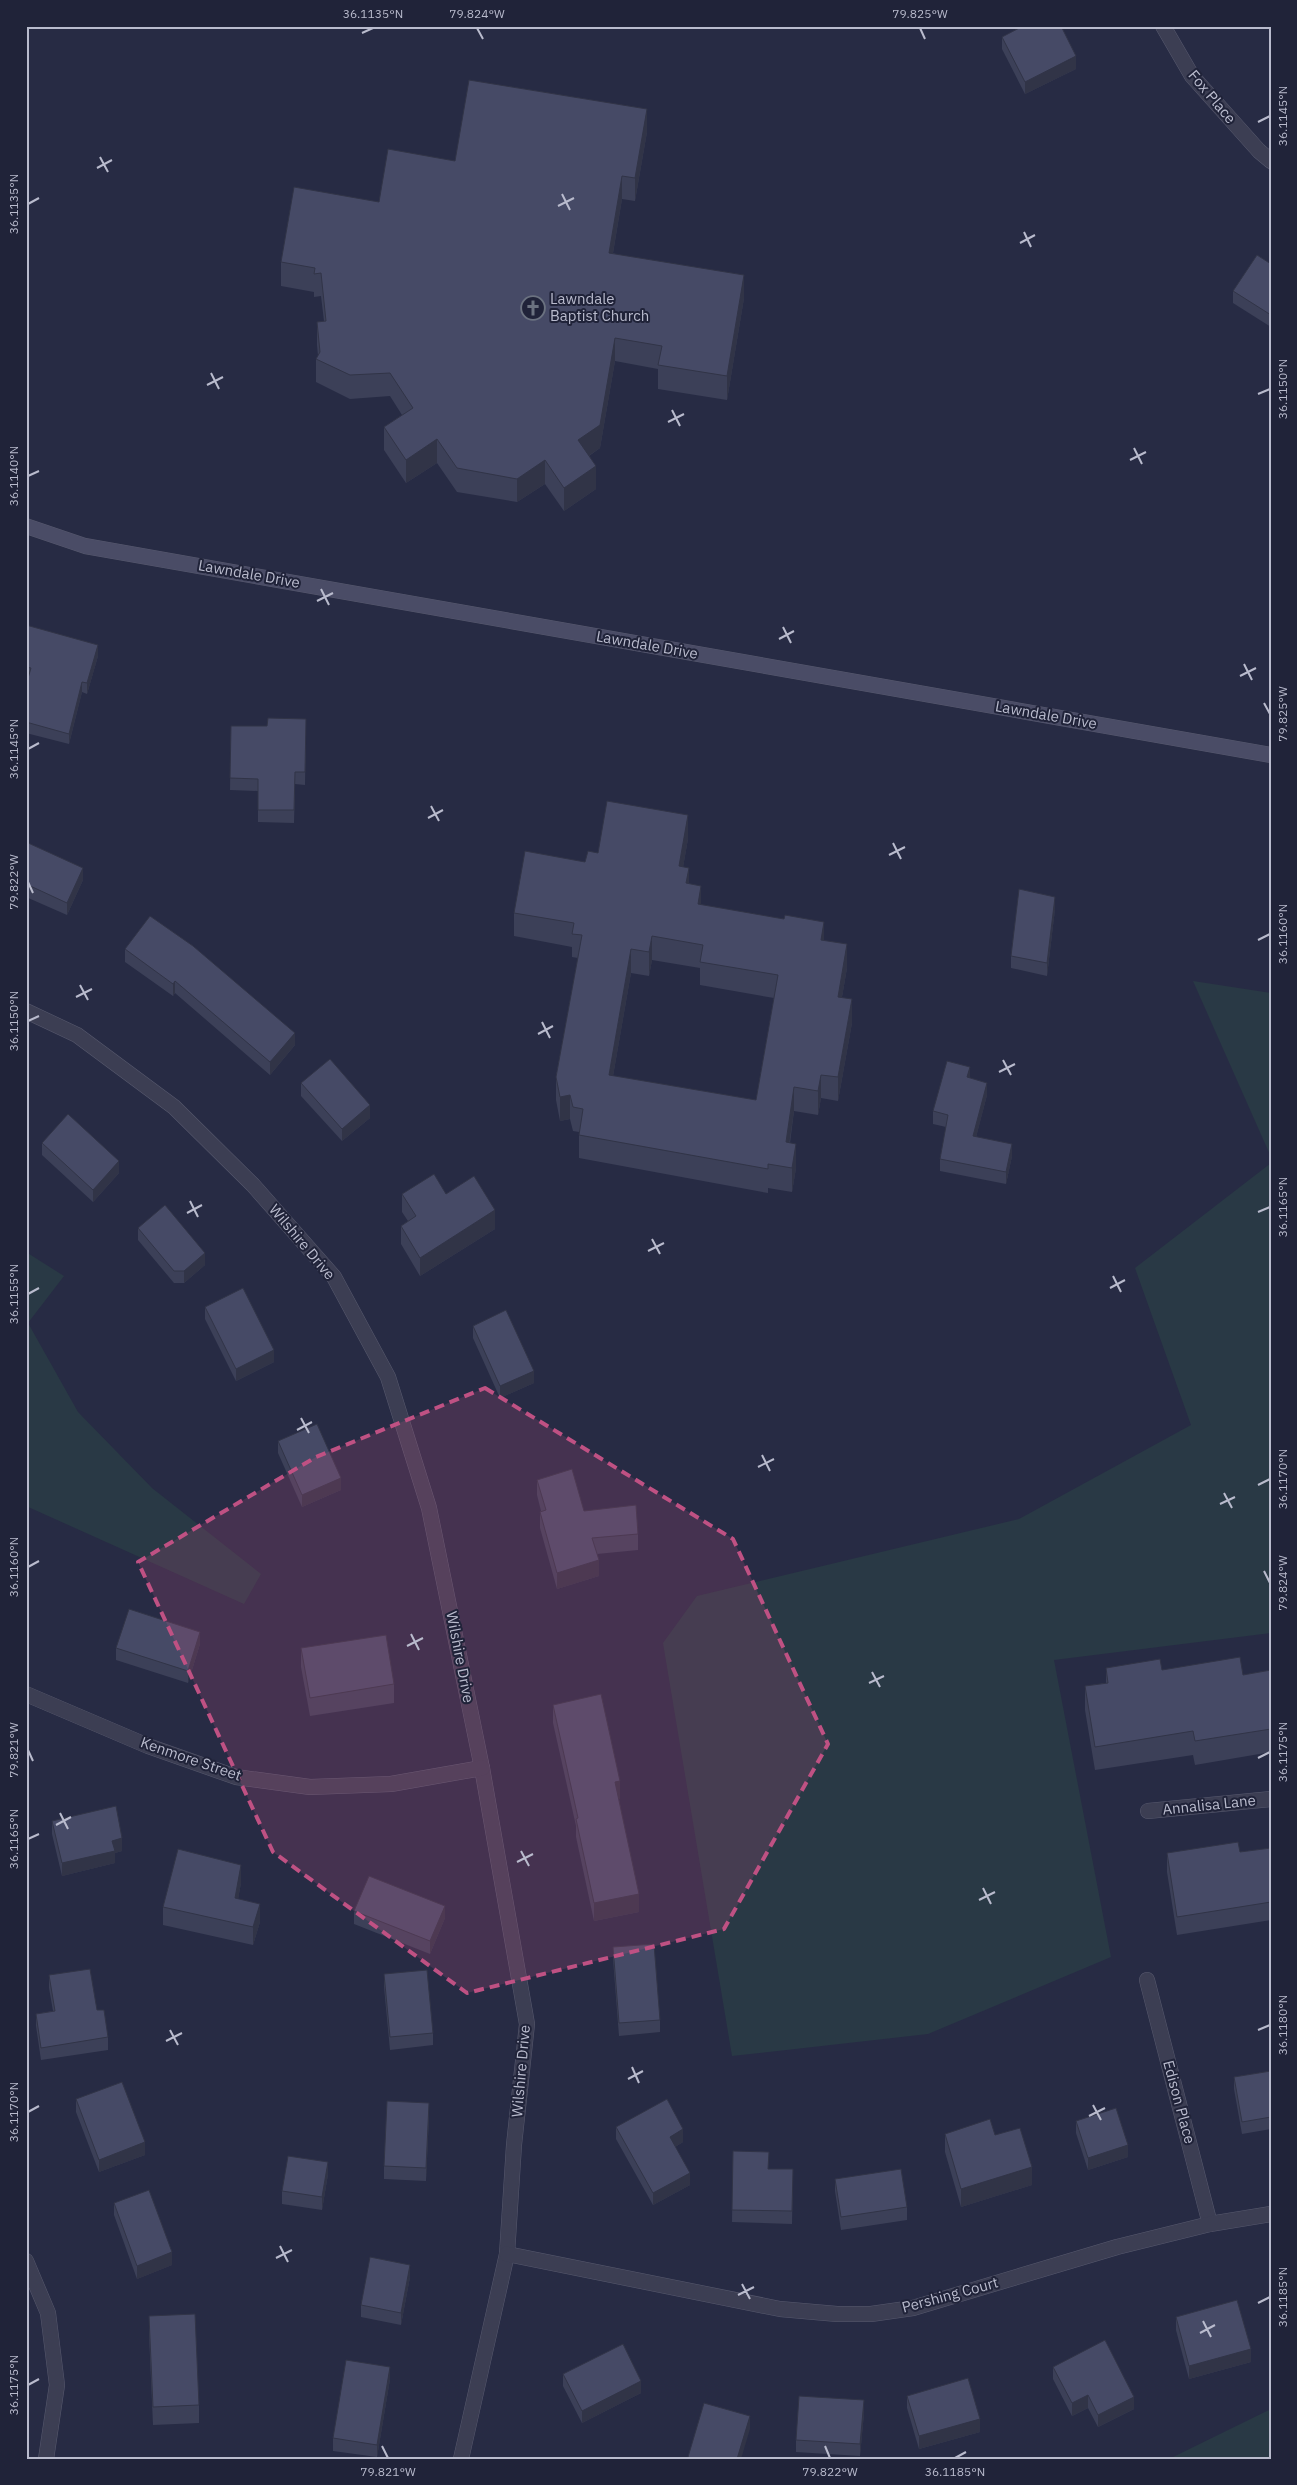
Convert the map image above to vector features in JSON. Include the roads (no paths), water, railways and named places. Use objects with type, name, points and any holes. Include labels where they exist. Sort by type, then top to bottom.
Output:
[{"type":"main road","name":"Lawndale Drive","points":[[26,526],[85,546],[1271,755]]},
{"type":"street","name":"Fox Place","points":[[1163,26],[1192,76],[1259,151],[1271,160]]},
{"type":"street","name":"Wilshire Drive","points":[[26,1011],[76,1035],[174,1107],[253,1185],[334,1277],[388,1377],[429,1508],[482,1768],[527,2024],[514,2145],[507,2254],[461,2459]]},
{"type":"street","name":"Kenmore Street","points":[[26,1694],[148,1746],[236,1777],[310,1787],[390,1784],[482,1768]]},
{"type":"street","name":"Annalisa Lane","points":[[1148,1811],[1271,1799]]},
{"type":"street","name":"Edison Place","points":[[1147,1980],[1210,2224]]},
{"type":"street","name":"Pershing Court","points":[[507,2254],[780,2309],[837,2314],[871,2314],[912,2308],[1062,2262],[1210,2224],[1271,2214]]},
{"type":"street","points":[[26,2261],[48,2313],[57,2385],[46,2459]]},
{"type":"place","name":"Lawndale Baptist Church","points":[[533,308]]}]
